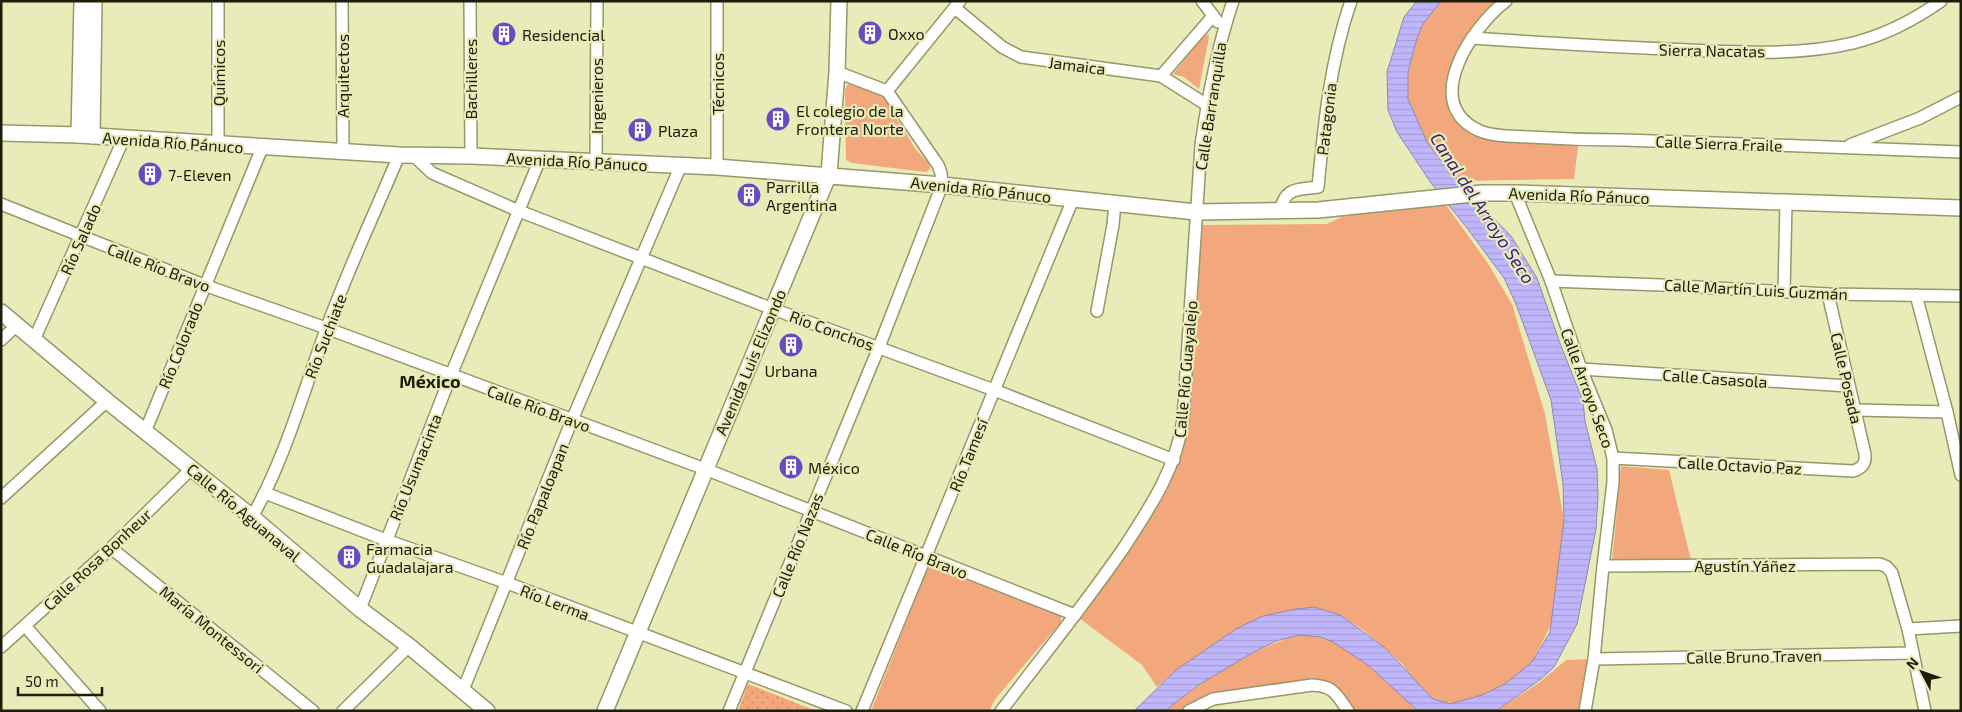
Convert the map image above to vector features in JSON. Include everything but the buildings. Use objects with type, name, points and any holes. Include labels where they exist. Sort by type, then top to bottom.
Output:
[{"type":"street","points":[[82,1],[85,136]]},
{"type":"street","points":[[85,136],[94,1]]},
{"type":"street","name":"Químicos","points":[[218,1],[218,145]]},
{"type":"street","name":"Arquitectos","points":[[342,1],[343,150]]},
{"type":"street","name":"Bachilleres","points":[[470,1],[471,156]]},
{"type":"street","name":"Ingenieros","points":[[596,161],[597,1]]},
{"type":"street","name":"Técnicos","points":[[716,166],[718,1]]},
{"type":"street","name":"Avenida Luis Elizondo","points":[[605,711],[829,174],[838,72],[839,1]]},
{"type":"street","points":[[1202,1],[1223,30]]},
{"type":"street","name":"Calle Barranquilla","points":[[1196,212],[1201,145],[1207,104],[1223,30],[1233,1]]},
{"type":"street","name":"Patagonia","points":[[1280,211],[1286,194],[1301,189],[1318,188],[1324,124],[1332,70],[1350,1]]},
{"type":"street","points":[[1472,38],[1498,7],[1506,1]]},
{"type":"street","name":"Sierra Nacatas","points":[[1472,38],[1589,46],[1746,52],[1820,50],[1854,43],[1886,33],[1919,17],[1941,1]]},
{"type":"street","points":[[887,91],[958,5]]},
{"type":"street","name":"Jamaica","points":[[958,5],[1002,47],[1021,57],[1161,76],[1207,104]]},
{"type":"street","points":[[1161,76],[1213,16]]},
{"type":"street","name":"Calle Sierra Fraile","points":[[1472,38],[1458,63],[1453,80],[1452,97],[1459,114],[1478,130],[1496,135],[1961,152]]},
{"type":"street","points":[[838,72],[887,91],[938,165],[942,185]]},
{"type":"street","points":[[1844,148],[1920,118],[1961,97]]},
{"type":"street","name":"Avenida Río Pánuco","points":[[1,133],[124,138],[262,148],[343,150],[406,155],[716,166],[829,174],[1196,212],[1318,210],[1482,193],[1961,208]]},
{"type":"street","name":"Río Salado","points":[[34,340],[124,138]]},
{"type":"street","name":"Río Colorado","points":[[145,432],[262,148]]},
{"type":"street","name":"Río Conchos","points":[[406,155],[432,173],[519,211],[772,309],[994,390],[1174,460]]},
{"type":"street","name":"Río Suchiate","points":[[252,516],[265,493],[300,404],[326,328],[406,155]]},
{"type":"street","name":"Río Usumacinta","points":[[360,609],[451,375],[540,159]]},
{"type":"street","name":"Río Papaloapan","points":[[463,690],[572,420],[681,165]]},
{"type":"street","name":"Calle Río Nazas","points":[[729,711],[879,347],[942,185]]},
{"type":"street","name":"Calle Arroyo Seco","points":[[1515,193],[1606,430],[1613,458],[1613,482],[1594,659],[1585,711]]},
{"type":"street","name":"Río Tamesí","points":[[862,711],[1074,199]]},
{"type":"street","points":[[1097,312],[1113,225],[1115,203]]},
{"type":"street","points":[[1784,292],[1786,203]]},
{"type":"street","name":"Calle Río Bravo","points":[[1,204],[204,285],[326,328],[705,469],[1075,615]]},
{"type":"street","name":"Calle Río Guayalejo","points":[[1001,711],[1097,586],[1156,497],[1174,460],[1180,441],[1183,419],[1196,212]]},
{"type":"street","name":"Calle Martín Luis Guzmán","points":[[1550,281],[1828,294],[1961,296]]},
{"type":"street","name":"Calle Posada","points":[[1828,294],[1865,454],[1865,463]]},
{"type":"street","points":[[1916,294],[1947,412],[1961,475]]},
{"type":"street","name":"Calle Río Aguanaval","points":[[1,312],[145,432],[252,516],[360,609],[409,646],[487,711]]},
{"type":"street","points":[[1,340],[17,325]]},
{"type":"street","name":"Calle Casasola","points":[[1581,369],[1848,386]]},
{"type":"street","points":[[1,498],[107,401]]},
{"type":"street","points":[[1855,410],[1947,412]]},
{"type":"street","name":"Calle Octavio Paz","points":[[1613,458],[1853,471],[1859,469],[1865,463]]},
{"type":"street","name":"Calle Rosa Bonheur","points":[[1,647],[111,548],[192,468]]},
{"type":"street","name":"Río Lerma","points":[[265,493],[846,711]]},
{"type":"street","name":"María Montessori","points":[[111,548],[313,711]]},
{"type":"street","name":"Agustín Yáñez","points":[[1603,566],[1880,564],[1887,567],[1892,573],[1908,629]]},
{"type":"street","points":[[25,626],[100,711]]},
{"type":"street","points":[[1925,711],[1908,629],[1961,626]]},
{"type":"street","points":[[343,711],[409,646]]},
{"type":"street","name":"Calle Bruno Traven","points":[[1594,659],[1913,653]]},
{"type":"street","points":[[1189,711],[1213,699],[1312,685],[1331,689],[1348,711]]},
{"type":"shaded area","points":[[1441,1],[1506,1],[1464,51],[1452,97],[1478,130],[1579,139],[1574,179],[1459,181],[1427,142],[1408,99],[1408,72],[1417,38],[1423,24]]},
{"type":"shaded area","points":[[1208,34],[1199,89],[1184,77],[1173,74],[1203,37]]},
{"type":"shaded area","points":[[852,83],[873,91],[884,98],[916,150],[929,163],[930,169],[926,172],[852,163],[846,160],[845,90],[847,85]]},
{"type":"shaded area","points":[[1446,205],[1487,262],[1512,304],[1545,414],[1564,520],[1552,623],[1532,662],[1505,684],[1482,695],[1450,704],[1433,699],[1413,679],[1403,665],[1363,630],[1340,615],[1314,607],[1263,616],[1236,629],[1176,670],[1157,687],[1142,665],[1075,615],[1174,460],[1200,225],[1327,224],[1352,212]]},
{"type":"shaded area","points":[[1621,466],[1669,470],[1691,560],[1612,562]]},
{"type":"shaded area","points":[[928,567],[995,589],[1061,615],[1061,622],[996,698],[989,711],[871,711]]},
{"type":"shaded area","points":[[1299,635],[1319,637],[1336,642],[1368,665],[1418,711],[1348,711],[1331,689],[1227,696],[1189,711],[1165,711],[1229,666],[1263,648]]},
{"type":"shaded area","points":[[1594,659],[1585,711],[1496,711],[1540,682],[1566,660]]},
{"type":"shaded area","points":[[748,684],[816,711],[738,711]]},
{"type":"water","name":"Canal del Arroyo Seco","points":[[1417,1],[1441,1],[1423,24],[1417,38],[1408,72],[1408,99],[1427,142],[1474,198],[1511,236],[1537,278],[1583,401],[1585,421],[1597,469],[1598,496],[1596,529],[1577,624],[1554,667],[1541,679],[1496,711],[1418,711],[1368,665],[1333,642],[1321,637],[1299,635],[1276,641],[1252,653],[1197,686],[1165,711],[1134,711],[1176,670],[1236,629],[1263,616],[1296,609],[1314,607],[1340,615],[1384,647],[1433,699],[1450,704],[1482,695],[1505,684],[1532,662],[1550,632],[1564,520],[1563,484],[1551,400],[1516,304],[1504,278],[1431,183],[1397,132],[1388,110],[1387,72],[1404,17]]},
{"type":"place","name":"Oxxo","points":[[870,33]]},
{"type":"place","name":"Residencial","points":[[504,34]]},
{"type":"place","name":"El colegio de la Frontera Norte","points":[[778,119]]},
{"type":"place","name":"Plaza","points":[[640,130]]},
{"type":"place","name":"7-Eleven","points":[[150,174]]},
{"type":"place","name":"Parrilla Argentina","points":[[749,195]]},
{"type":"place","name":"Urbana","points":[[791,345]]},
{"type":"place","name":"México","points":[[791,467]]},
{"type":"place","name":"Farmacia Guadalajara","points":[[349,557]]},
{"type":"district","name":"México","points":[[430,381]]}]
